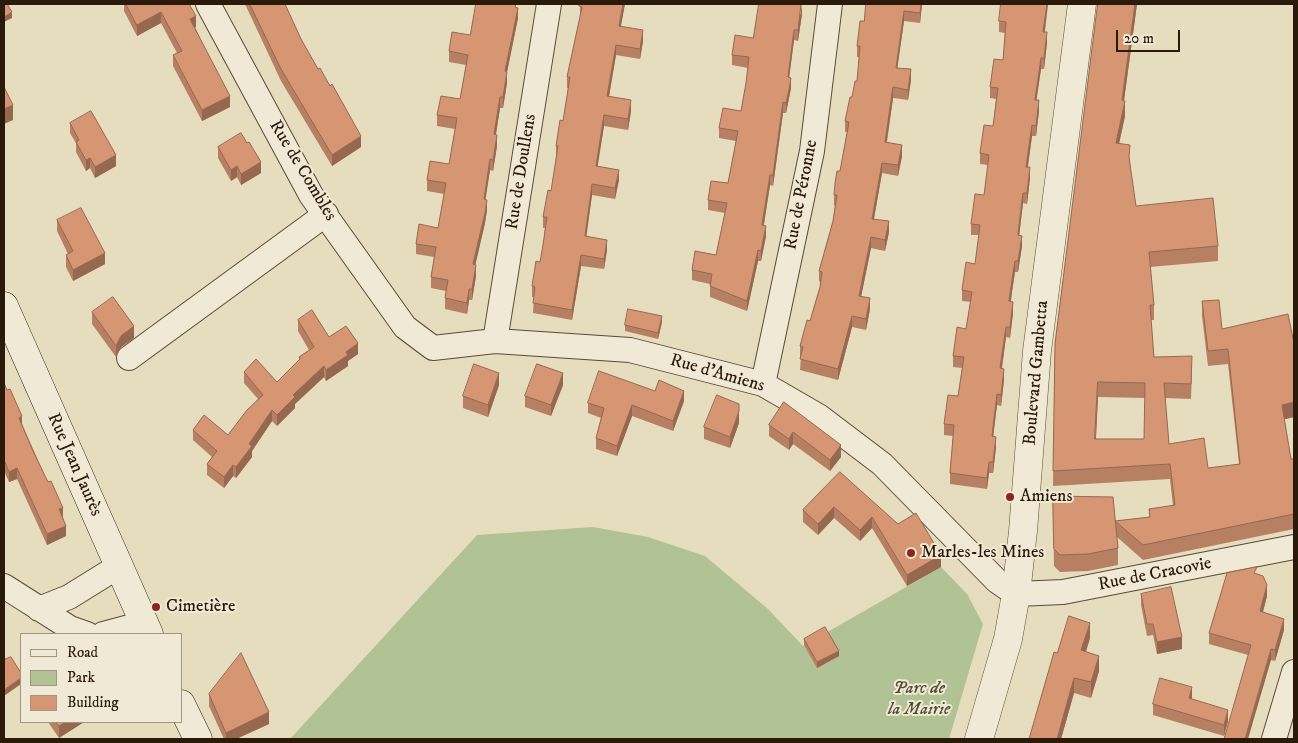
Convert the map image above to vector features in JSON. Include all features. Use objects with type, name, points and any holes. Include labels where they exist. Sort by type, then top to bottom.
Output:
[{"type":"street","name":"Rue de Combles","points":[[208,4],[311,195],[405,327],[434,348]]},
{"type":"street","name":"Rue de Doullens","points":[[495,341],[549,4]]},
{"type":"street","name":"Rue de Péronne","points":[[763,384],[812,151],[830,4]]},
{"type":"street","name":"Boulevard Gambetta","points":[[979,739],[1008,640],[1016,594],[1024,522],[1037,351],[1082,4]]},
{"type":"street","points":[[129,358],[326,214]]},
{"type":"street","name":"Rue Jean Jaurès","points":[[4,306],[146,629]]},
{"type":"street","name":"Rue d'Amiens","points":[[434,348],[495,341],[630,350],[763,384],[820,417],[882,464],[997,580],[1016,594]]},
{"type":"street","name":"Rue de Cracovie","points":[[1016,594],[1063,592],[1294,547]]},
{"type":"street","points":[[38,609],[70,597],[119,566]]},
{"type":"street","points":[[4,586],[70,628],[84,633]]},
{"type":"street","points":[[112,633],[146,629]]},
{"type":"street","points":[[1274,739],[1294,672]]},
{"type":"street","points":[[182,706],[198,739]]},
{"type":"green space","name":"Parc de la Mairie","points":[[593,527],[648,537],[705,556],[768,609],[803,646],[941,567],[967,594],[983,624],[949,739],[290,739],[477,535]]},
{"type":"building","points":[[4,4],[7,4],[12,12],[4,17]]},
{"type":"building","points":[[126,4],[189,4],[196,16],[190,19],[230,96],[202,110],[173,55],[182,51],[161,12],[137,25]]},
{"type":"building","points":[[250,4],[285,4],[301,39],[318,69],[320,68],[330,86],[332,84],[361,136],[332,155],[281,69]]},
{"type":"building","points":[[476,4],[516,4],[515,7],[518,8],[505,71],[507,72],[503,97],[500,97],[494,134],[497,135],[493,160],[490,159],[484,199],[487,200],[485,213],[473,264],[476,265],[472,289],[469,289],[467,303],[445,298],[448,280],[431,277],[436,247],[416,244],[419,224],[438,228],[446,183],[427,180],[430,161],[449,164],[457,118],[437,115],[441,96],[460,99],[468,55],[449,51],[452,32],[470,35]]},
{"type":"building","points":[[580,4],[623,4],[619,26],[643,30],[640,49],[616,45],[607,96],[631,100],[628,119],[604,115],[596,166],[619,170],[615,188],[592,184],[585,236],[607,240],[604,259],[581,255],[572,310],[533,303],[535,287],[532,286],[536,261],[540,262],[543,245],[547,217],[543,217],[548,190],[551,191],[560,120],[563,121],[570,77],[567,77],[582,7],[579,6]]},
{"type":"building","points":[[759,4],[801,4],[798,30],[794,30],[788,77],[791,78],[789,90],[786,103],[783,102],[773,175],[770,175],[762,225],[766,226],[761,251],[758,250],[747,301],[710,286],[712,274],[692,270],[695,251],[716,255],[727,203],[708,200],[711,181],[728,183],[738,131],[719,128],[723,108],[741,111],[749,57],[732,55],[735,35],[753,38]]},
{"type":"building","points":[[866,4],[921,4],[920,13],[904,11],[896,68],[911,69],[908,90],[893,87],[885,142],[902,145],[898,165],[882,163],[872,219],[889,221],[885,240],[871,237],[859,296],[870,298],[866,319],[852,316],[838,369],[800,359],[803,347],[800,346],[807,320],[810,321],[820,287],[822,272],[819,271],[833,221],[837,195],[834,195],[835,183],[837,171],[840,171],[849,122],[845,121],[850,97],[852,97],[855,81],[857,81],[860,46],[857,46],[860,21],[864,21]]},
{"type":"building","points":[[1001,4],[1047,4],[1043,32],[1047,32],[1044,58],[1041,58],[1035,100],[1039,100],[1036,126],[1032,125],[1026,167],[1030,167],[1027,193],[1023,193],[1018,235],[1022,236],[1018,261],[1015,261],[1009,301],[1013,302],[1010,327],[1006,327],[1000,368],[1004,369],[1001,395],[997,394],[992,436],[996,437],[993,462],[989,462],[987,478],[950,473],[954,425],[944,424],[948,395],[958,396],[964,357],[953,356],[957,327],[966,329],[972,292],[962,290],[966,262],[975,264],[980,225],[971,224],[975,194],[984,195],[989,155],[980,153],[984,125],[993,126],[998,88],[990,87],[994,59],[1003,60],[1006,22],[999,21]]},
{"type":"building","points":[[1098,4],[1135,4],[1122,100],[1125,101],[1116,143],[1130,145],[1129,157],[1136,206],[1213,198],[1218,246],[1149,252],[1154,305],[1150,305],[1154,357],[1192,356],[1191,384],[1164,383],[1169,444],[1204,438],[1208,468],[1240,464],[1228,349],[1208,351],[1202,301],[1219,300],[1222,329],[1288,314],[1294,343],[1294,402],[1282,405],[1291,459],[1294,459],[1294,514],[1143,545],[1115,521],[1150,517],[1149,509],[1175,505],[1170,464],[1053,471],[1055,344]],"holes":[[[1098,382],[1145,383],[1144,439],[1095,439]]]},
{"type":"building","points":[[4,87],[13,105],[4,109]]},
{"type":"building","points":[[91,111],[116,155],[95,167],[90,158],[86,160],[76,142],[79,140],[70,123]]},
{"type":"building","points":[[241,133],[261,162],[241,174],[237,166],[231,170],[218,147]]},
{"type":"building","points":[[81,208],[105,253],[73,270],[66,255],[73,251],[57,220]]},
{"type":"building","points":[[113,297],[134,326],[121,336],[116,346],[92,312]]},
{"type":"building","points":[[628,309],[662,316],[658,333],[625,325]]},
{"type":"building","points":[[312,310],[329,337],[346,326],[358,343],[346,352],[348,355],[326,370],[324,366],[293,395],[295,397],[277,415],[272,410],[249,444],[252,446],[236,467],[233,465],[224,477],[207,464],[217,451],[193,430],[204,415],[228,435],[247,410],[263,395],[244,372],[256,359],[277,382],[300,359],[299,357],[314,347],[298,320]]},
{"type":"building","points":[[474,364],[499,373],[488,405],[463,396]]},
{"type":"building","points":[[537,364],[563,373],[551,405],[525,396]]},
{"type":"building","points":[[599,371],[655,391],[659,380],[684,391],[673,421],[632,405],[617,446],[596,438],[604,408],[588,403]]},
{"type":"building","points":[[4,383],[7,390],[10,389],[22,416],[19,418],[33,451],[48,482],[51,481],[63,508],[59,509],[66,526],[47,534],[17,468],[9,472],[4,460]]},
{"type":"building","points":[[717,395],[739,404],[739,411],[730,437],[704,427]]},
{"type":"building","points":[[784,402],[841,445],[830,460],[793,432],[789,439],[769,425]]},
{"type":"building","points":[[840,472],[898,524],[916,513],[941,555],[907,575],[872,517],[860,530],[834,507],[818,524],[803,510]]},
{"type":"building","points":[[1053,496],[1113,497],[1118,548],[1088,554],[1060,555],[1054,549]]},
{"type":"building","points":[[1257,567],[1254,573],[1263,576],[1267,585],[1260,611],[1284,619],[1275,650],[1271,649],[1245,739],[1224,739],[1251,645],[1209,633],[1227,573]]},
{"type":"building","points":[[1171,587],[1182,637],[1157,642],[1153,624],[1147,624],[1141,594]]},
{"type":"building","points":[[1069,616],[1090,623],[1081,650],[1099,656],[1091,682],[1074,678],[1057,739],[1029,739],[1054,652],[1057,653]]},
{"type":"building","points":[[825,627],[839,651],[817,662],[804,639]]},
{"type":"building","points":[[241,653],[269,712],[226,733],[209,694]]},
{"type":"building","points":[[11,657],[20,671],[20,679],[4,690],[4,660]]},
{"type":"building","points":[[1160,678],[1192,687],[1189,698],[1228,710],[1224,725],[1153,704]]},
{"type":"place","name":"Amiens","points":[[1010,497]]},
{"type":"place","name":"Marles-les Mines","points":[[911,553]]},
{"type":"place","name":"Cimetière","points":[[156,607]]}]
